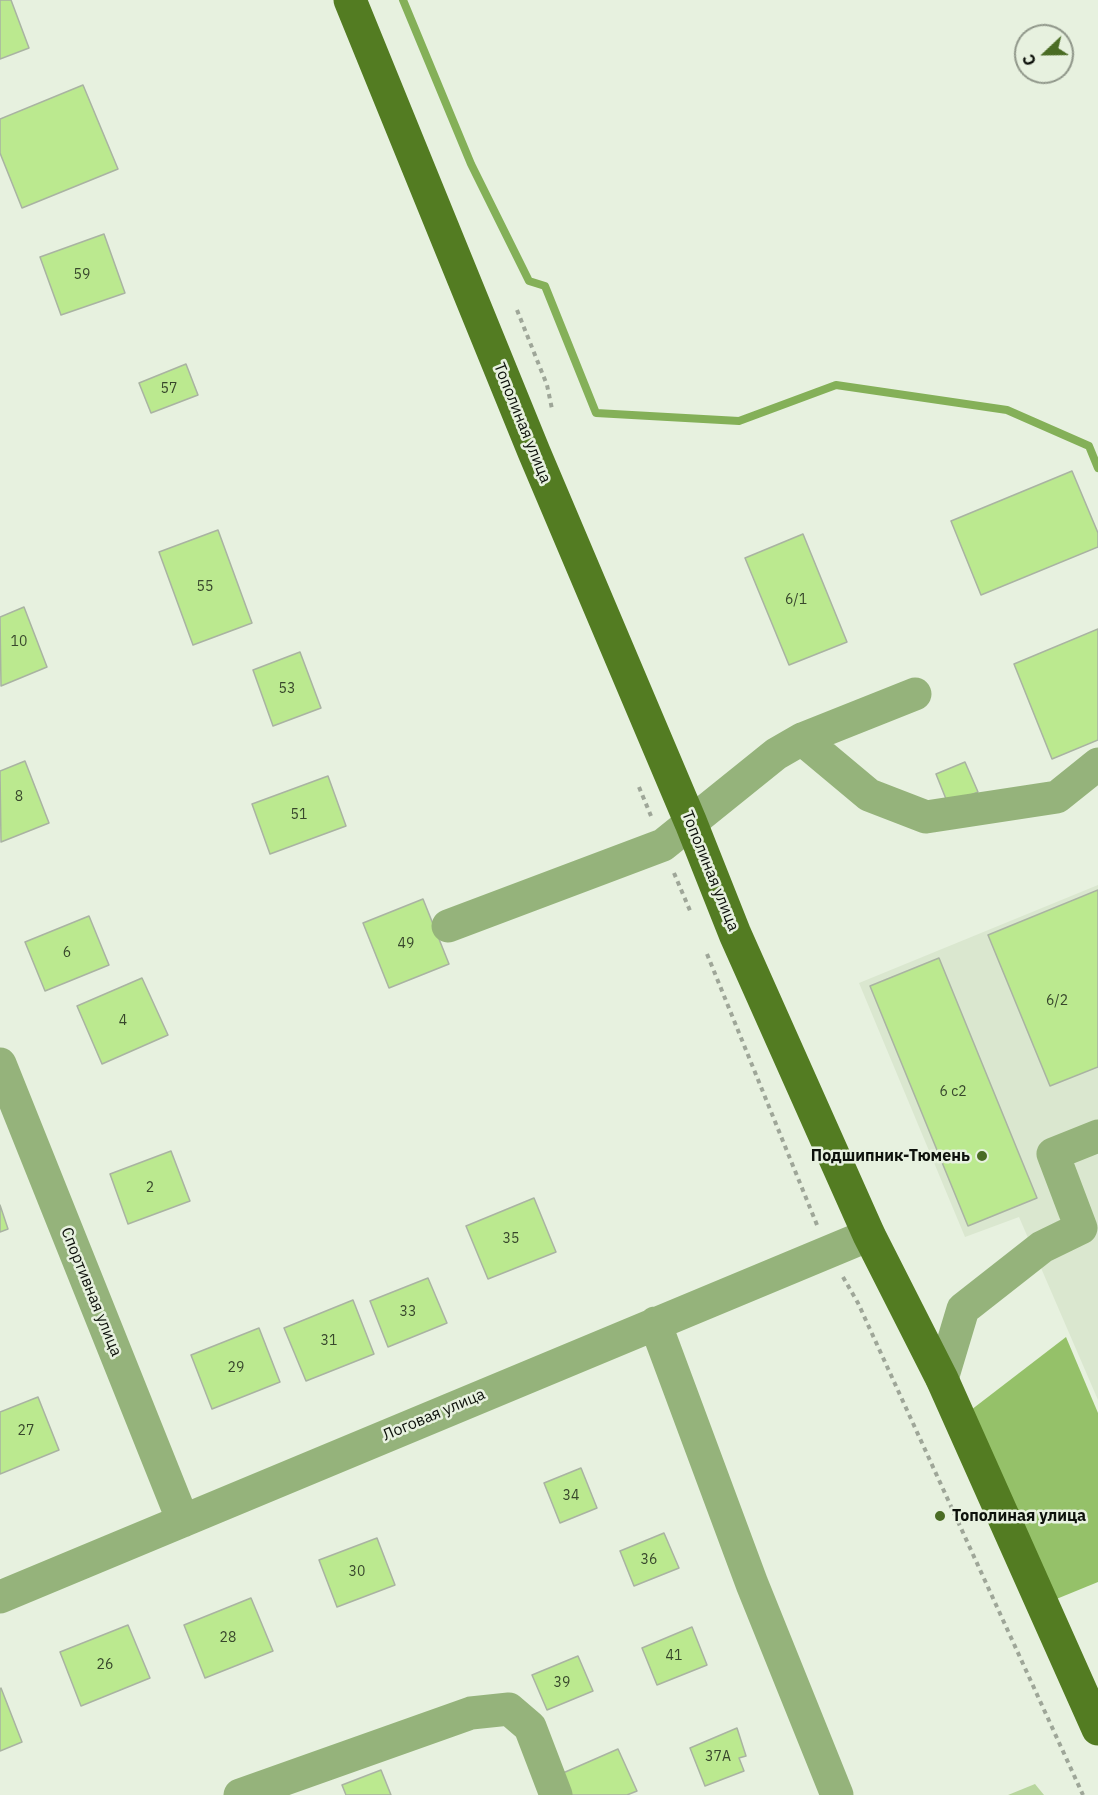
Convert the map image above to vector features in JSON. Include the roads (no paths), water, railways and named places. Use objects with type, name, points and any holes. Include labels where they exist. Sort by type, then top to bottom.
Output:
[{"type":"main road","name":"Тополиная улица","points":[[350,0],[534,453],[691,823],[735,934],[869,1235],[942,1379],[1098,1729]]},
{"type":"street","points":[[448,926],[663,845],[776,754],[802,739],[915,694]]},
{"type":"street","points":[[802,739],[868,795],[926,817],[1057,798],[1098,764]]},
{"type":"street","name":"Спортивная улица","points":[[0,1064],[183,1521]]},
{"type":"street","points":[[942,1379],[963,1309],[1042,1246],[1081,1228],[1053,1154],[1098,1136]]},
{"type":"street","name":"Логовая улица","points":[[0,1597],[869,1235]]},
{"type":"street","points":[[655,1323],[752,1584],[837,1795]]},
{"type":"street","points":[[240,1795],[471,1713],[509,1709],[530,1726],[556,1795]]},
{"type":"waterway","points":[[403,0],[471,164],[529,281],[545,286],[596,413],[739,421],[836,385],[1007,410],[1089,446],[1098,468]]},
{"type":"place","name":"Подшипник-Тюмень","points":[[982,1156]]},
{"type":"place","name":"Тополиная улица","points":[[940,1516]]}]
